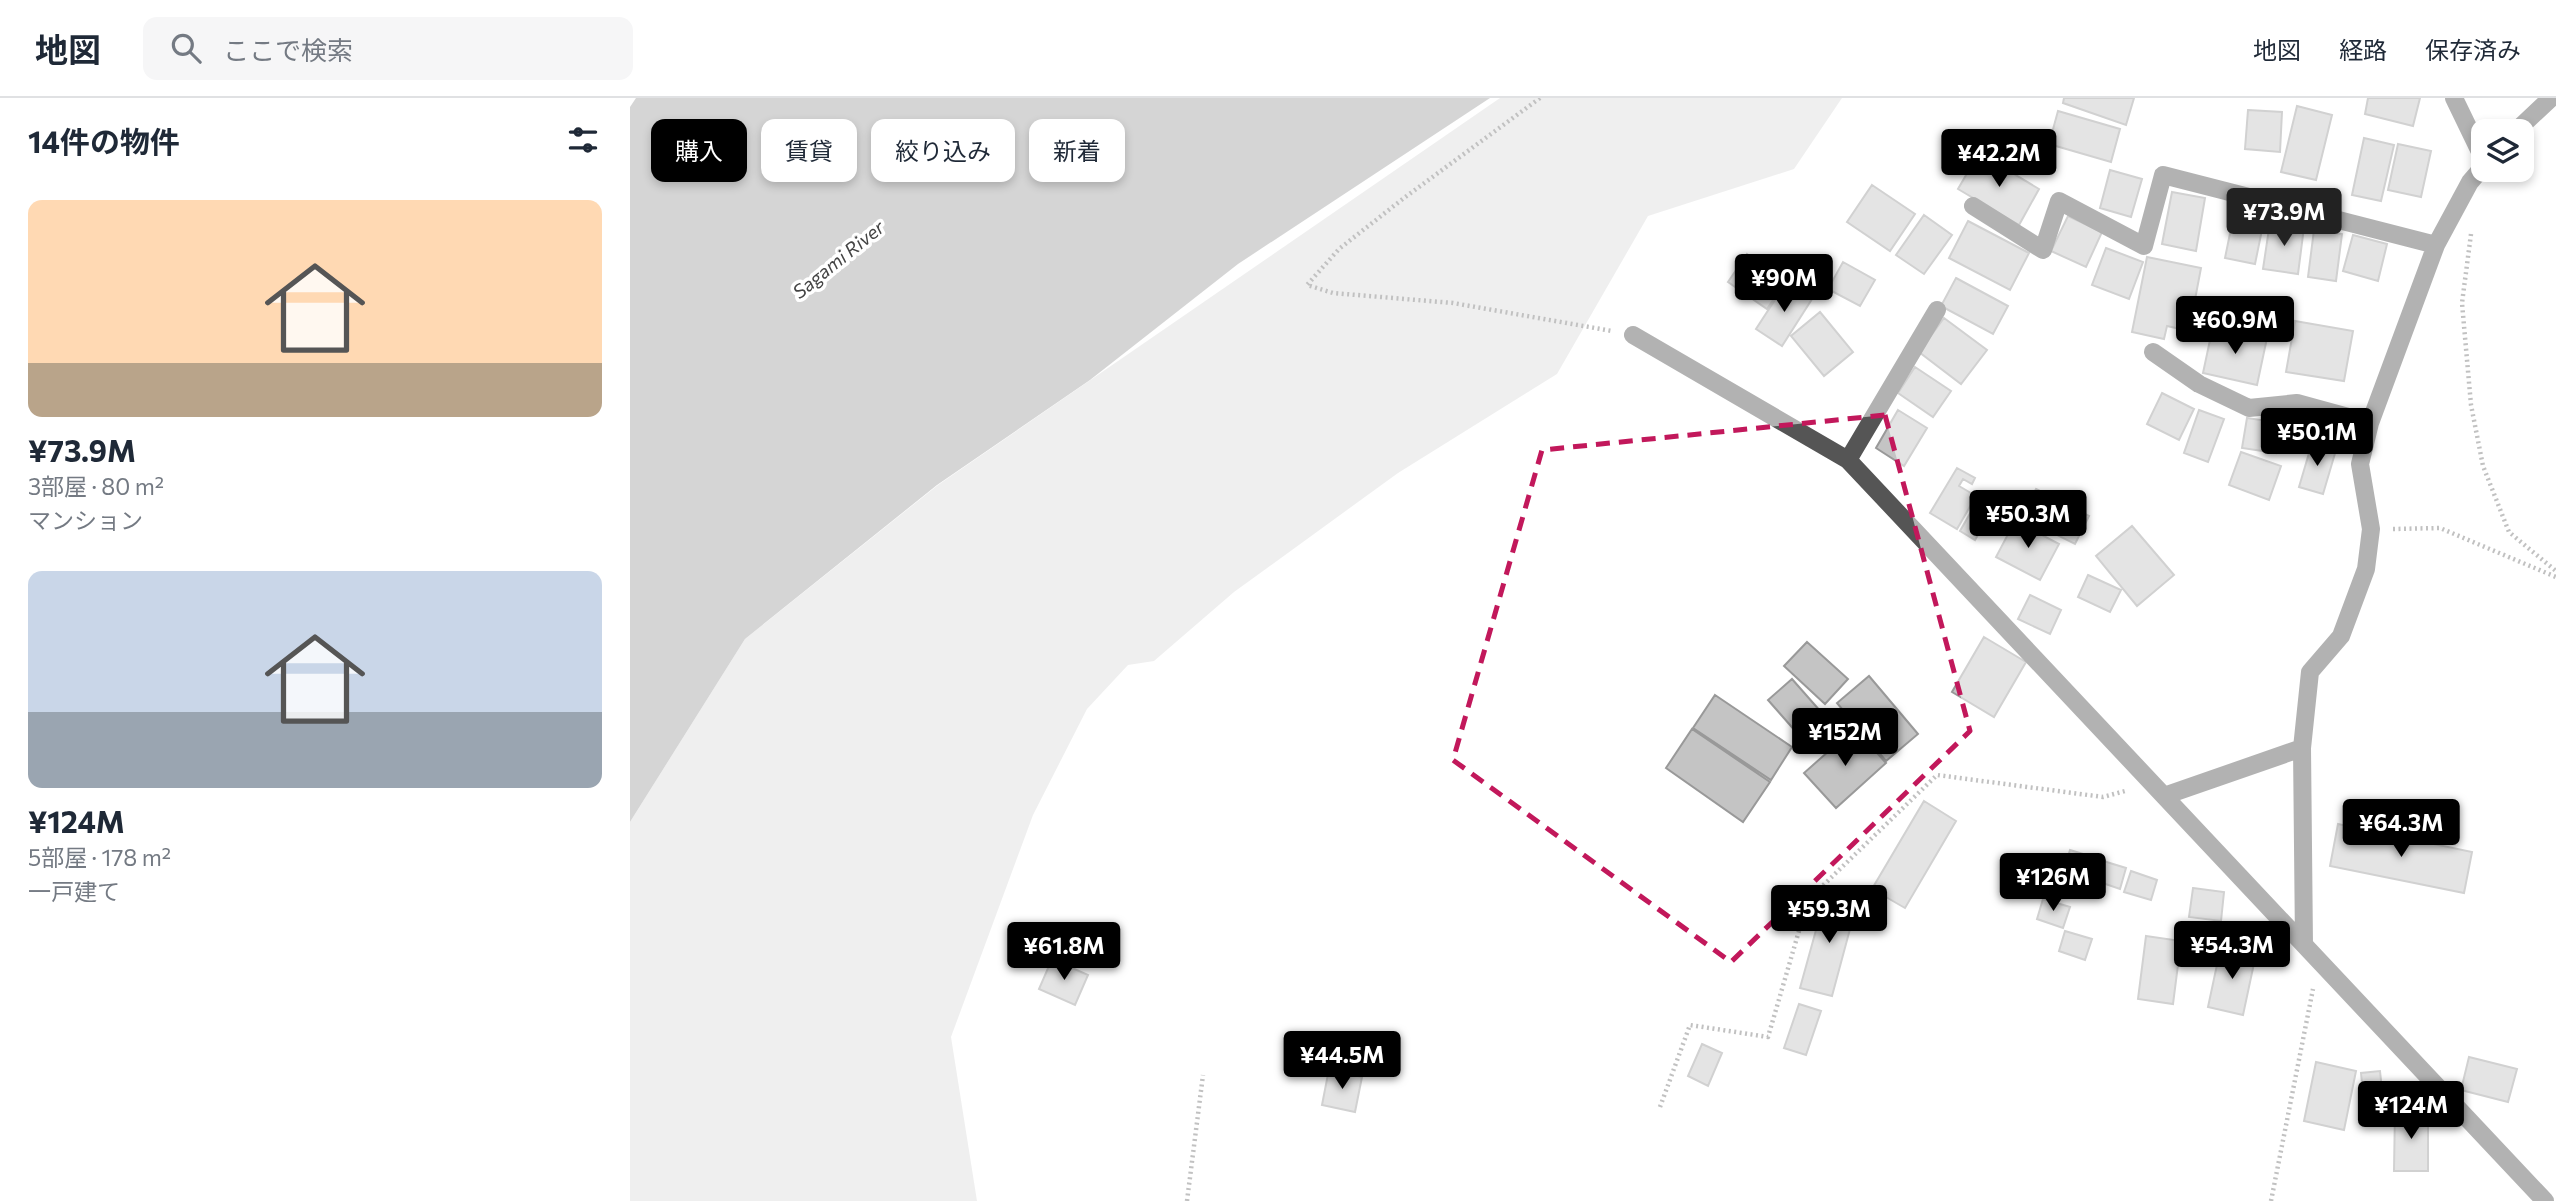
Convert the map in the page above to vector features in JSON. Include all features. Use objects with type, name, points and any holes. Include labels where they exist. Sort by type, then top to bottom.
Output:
[{"type":"street","points":[[2454,98],[2471,133]]},
{"type":"street","points":[[2529,119],[2552,98]]},
{"type":"street","points":[[1973,206],[2043,250],[2059,201],[2144,246],[2163,175],[2436,245]]},
{"type":"street","points":[[2304,944],[2302,748],[2310,672],[2341,636],[2366,569],[2371,529],[2360,464],[2370,423],[2436,245],[2471,181]]},
{"type":"street","points":[[1848,460],[1937,310]]},
{"type":"street","points":[[1633,335],[1848,460],[2545,1201]]},
{"type":"street","points":[[2152,352],[2199,384],[2249,408],[2297,403],[2370,423]]},
{"type":"street","points":[[2164,796],[2302,748]]},
{"type":"path","points":[[1540,98],[1350,241],[1307,285],[1333,293],[1453,303],[1633,335]]},
{"type":"path","points":[[2472,227],[2462,303],[2471,405],[2483,466],[2509,532],[2556,571]]},
{"type":"path","points":[[2371,529],[2440,527],[2556,577]]},
{"type":"path","points":[[1660,1107],[1690,1026],[1768,1037],[1808,900],[1937,775],[2103,797],[2152,783]]},
{"type":"path","points":[[2271,1201],[2319,962]]},
{"type":"path","points":[[1186,1201],[1203,1075]]},
{"type":"highlighted area","points":[[1885,415],[1970,731],[1731,962],[1453,760],[1542,450]]},
{"type":"shaded area","points":[[1500,98],[1842,98],[1794,169],[1648,216],[1557,374],[1398,473],[1234,592],[1154,661],[1128,665],[1087,709],[1033,815],[951,1037],[977,1201],[630,1201],[630,822],[745,639],[938,485]]},
{"type":"water","name":"Sagami River","points":[[636,98],[1490,98],[1238,264],[1090,380],[937,485],[745,639],[630,822],[630,107]]},
{"type":"building","points":[[2064,98],[2134,98],[2126,125],[2063,103]]},
{"type":"building","points":[[2368,98],[2420,98],[2413,126],[2365,114]]},
{"type":"building","points":[[2297,106],[2332,115],[2316,180],[2281,172]]},
{"type":"building","points":[[2248,110],[2282,112],[2280,152],[2245,149]]},
{"type":"building","points":[[2058,111],[2120,129],[2111,162],[2049,144]]},
{"type":"building","points":[[2364,138],[2394,145],[2381,201],[2352,195]]},
{"type":"building","points":[[2398,144],[2431,151],[2421,197],[2388,190]]},
{"type":"building","points":[[1979,153],[2039,189],[2019,225],[1958,189]]},
{"type":"building","points":[[2110,170],[2142,179],[2131,217],[2100,208]]},
{"type":"building","points":[[1872,185],[1915,214],[1890,251],[1847,222]]},
{"type":"building","points":[[2172,192],[2205,198],[2196,251],[2162,244]]},
{"type":"building","points":[[2235,209],[2265,215],[2255,264],[2225,258]]},
{"type":"building","points":[[1924,215],[1952,235],[1924,274],[1896,255]]},
{"type":"building","points":[[2068,216],[2102,232],[2086,267],[2051,251]]},
{"type":"building","points":[[1968,221],[2029,253],[2010,290],[1949,258]]},
{"type":"building","points":[[2270,222],[2304,227],[2298,274],[2263,269]]},
{"type":"building","points":[[2314,230],[2342,234],[2336,281],[2308,277]]},
{"type":"building","points":[[2353,235],[2387,244],[2378,281],[2343,271]]},
{"type":"building","points":[[2106,248],[2143,262],[2129,299],[2092,285]]},
{"type":"building","points":[[1747,254],[1786,281],[1767,309],[1728,282]]},
{"type":"building","points":[[2147,257],[2201,268],[2189,331],[2167,326],[2164,339],[2132,332]]},
{"type":"building","points":[[1843,262],[1875,280],[1860,306],[1828,289]]},
{"type":"building","points":[[1956,278],[2008,306],[1993,334],[1941,306]]},
{"type":"building","points":[[1786,283],[1812,299],[1782,346],[1756,329]]},
{"type":"building","points":[[1820,312],[1853,352],[1824,376],[1791,336]]},
{"type":"building","points":[[1944,318],[1987,350],[1961,384],[1919,352]]},
{"type":"building","points":[[2295,321],[2353,331],[2344,381],[2286,372]]},
{"type":"building","points":[[2213,326],[2267,338],[2257,385],[2203,373]]},
{"type":"building","points":[[1915,367],[1951,391],[1933,417],[1898,393]]},
{"type":"building","points":[[2162,393],[2194,409],[2179,440],[2147,424]]},
{"type":"building","points":[[1898,410],[1927,428],[1904,466],[1876,448]]},
{"type":"building","points":[[2199,410],[2224,419],[2208,462],[2184,453]]},
{"type":"building","points":[[2247,418],[2281,423],[2276,453],[2242,448]]},
{"type":"building","points":[[2312,443],[2336,450],[2323,494],[2299,487]]},
{"type":"building","points":[[2241,452],[2281,466],[2269,500],[2229,485]]},
{"type":"building","points":[[1957,468],[1975,478],[1972,484],[1963,479],[1959,486],[1976,496],[1957,529],[1930,513]]},
{"type":"building","points":[[2036,489],[2089,516],[2075,544],[2021,517]]},
{"type":"building","points":[[1979,498],[1994,507],[1975,540],[1960,531]]},
{"type":"building","points":[[2015,521],[2059,544],[2040,580],[1996,557]]},
{"type":"building","points":[[2132,526],[2174,575],[2137,606],[2096,556]]},
{"type":"building","points":[[2088,575],[2121,590],[2110,612],[2078,597]]},
{"type":"building","points":[[2030,595],[2061,610],[2050,634],[2018,619]]},
{"type":"building","points":[[1984,637],[2026,662],[1994,717],[1952,692]]},
{"type":"building","points":[[1807,642],[1848,679],[1825,704],[1784,666]]},
{"type":"building","points":[[1869,676],[1918,734],[1886,761],[1837,703]]},
{"type":"building","points":[[1792,679],[1836,729],[1812,750],[1768,700]]},
{"type":"building","points":[[1715,695],[1792,747],[1771,780],[1693,728]]},
{"type":"building","points":[[1855,728],[1886,763],[1836,808],[1804,773]]},
{"type":"building","points":[[1692,729],[1770,782],[1743,822],[1666,768]]},
{"type":"building","points":[[1924,801],[1956,821],[1905,908],[1872,889]]},
{"type":"building","points":[[2338,824],[2472,852],[2464,893],[2330,866]]},
{"type":"building","points":[[2070,850],[2096,858],[2090,878],[2064,870]]},
{"type":"building","points":[[2100,860],[2126,868],[2120,889],[2094,880]]},
{"type":"building","points":[[2131,871],[2157,880],[2151,900],[2124,892]]},
{"type":"building","points":[[2193,888],[2224,892],[2221,921],[2189,917]]},
{"type":"building","points":[[1826,894],[1857,903],[1832,996],[1800,988]]},
{"type":"building","points":[[2043,899],[2070,907],[2063,928],[2037,919]]},
{"type":"building","points":[[2065,931],[2092,939],[2085,960],[2059,951]]},
{"type":"building","points":[[2146,936],[2181,941],[2173,1004],[2138,999]]},
{"type":"building","points":[[2221,946],[2256,954],[2243,1015],[2208,1007]]},
{"type":"building","points":[[1052,959],[1088,975],[1075,1005],[1039,989]]},
{"type":"building","points":[[1799,1004],[1821,1011],[1806,1055],[1784,1048]]},
{"type":"building","points":[[1702,1044],[1722,1053],[1708,1086],[1688,1076]]},
{"type":"building","points":[[2469,1057],[2517,1069],[2508,1102],[2461,1090]]},
{"type":"building","points":[[2316,1062],[2356,1071],[2344,1130],[2304,1121]]},
{"type":"building","points":[[1329,1069],[1362,1077],[1355,1112],[1322,1105]]},
{"type":"building","points":[[2380,1071],[2382,1090],[2363,1093],[2361,1073]]},
{"type":"building","points":[[2395,1111],[2428,1112],[2428,1171],[2394,1171]]}]
